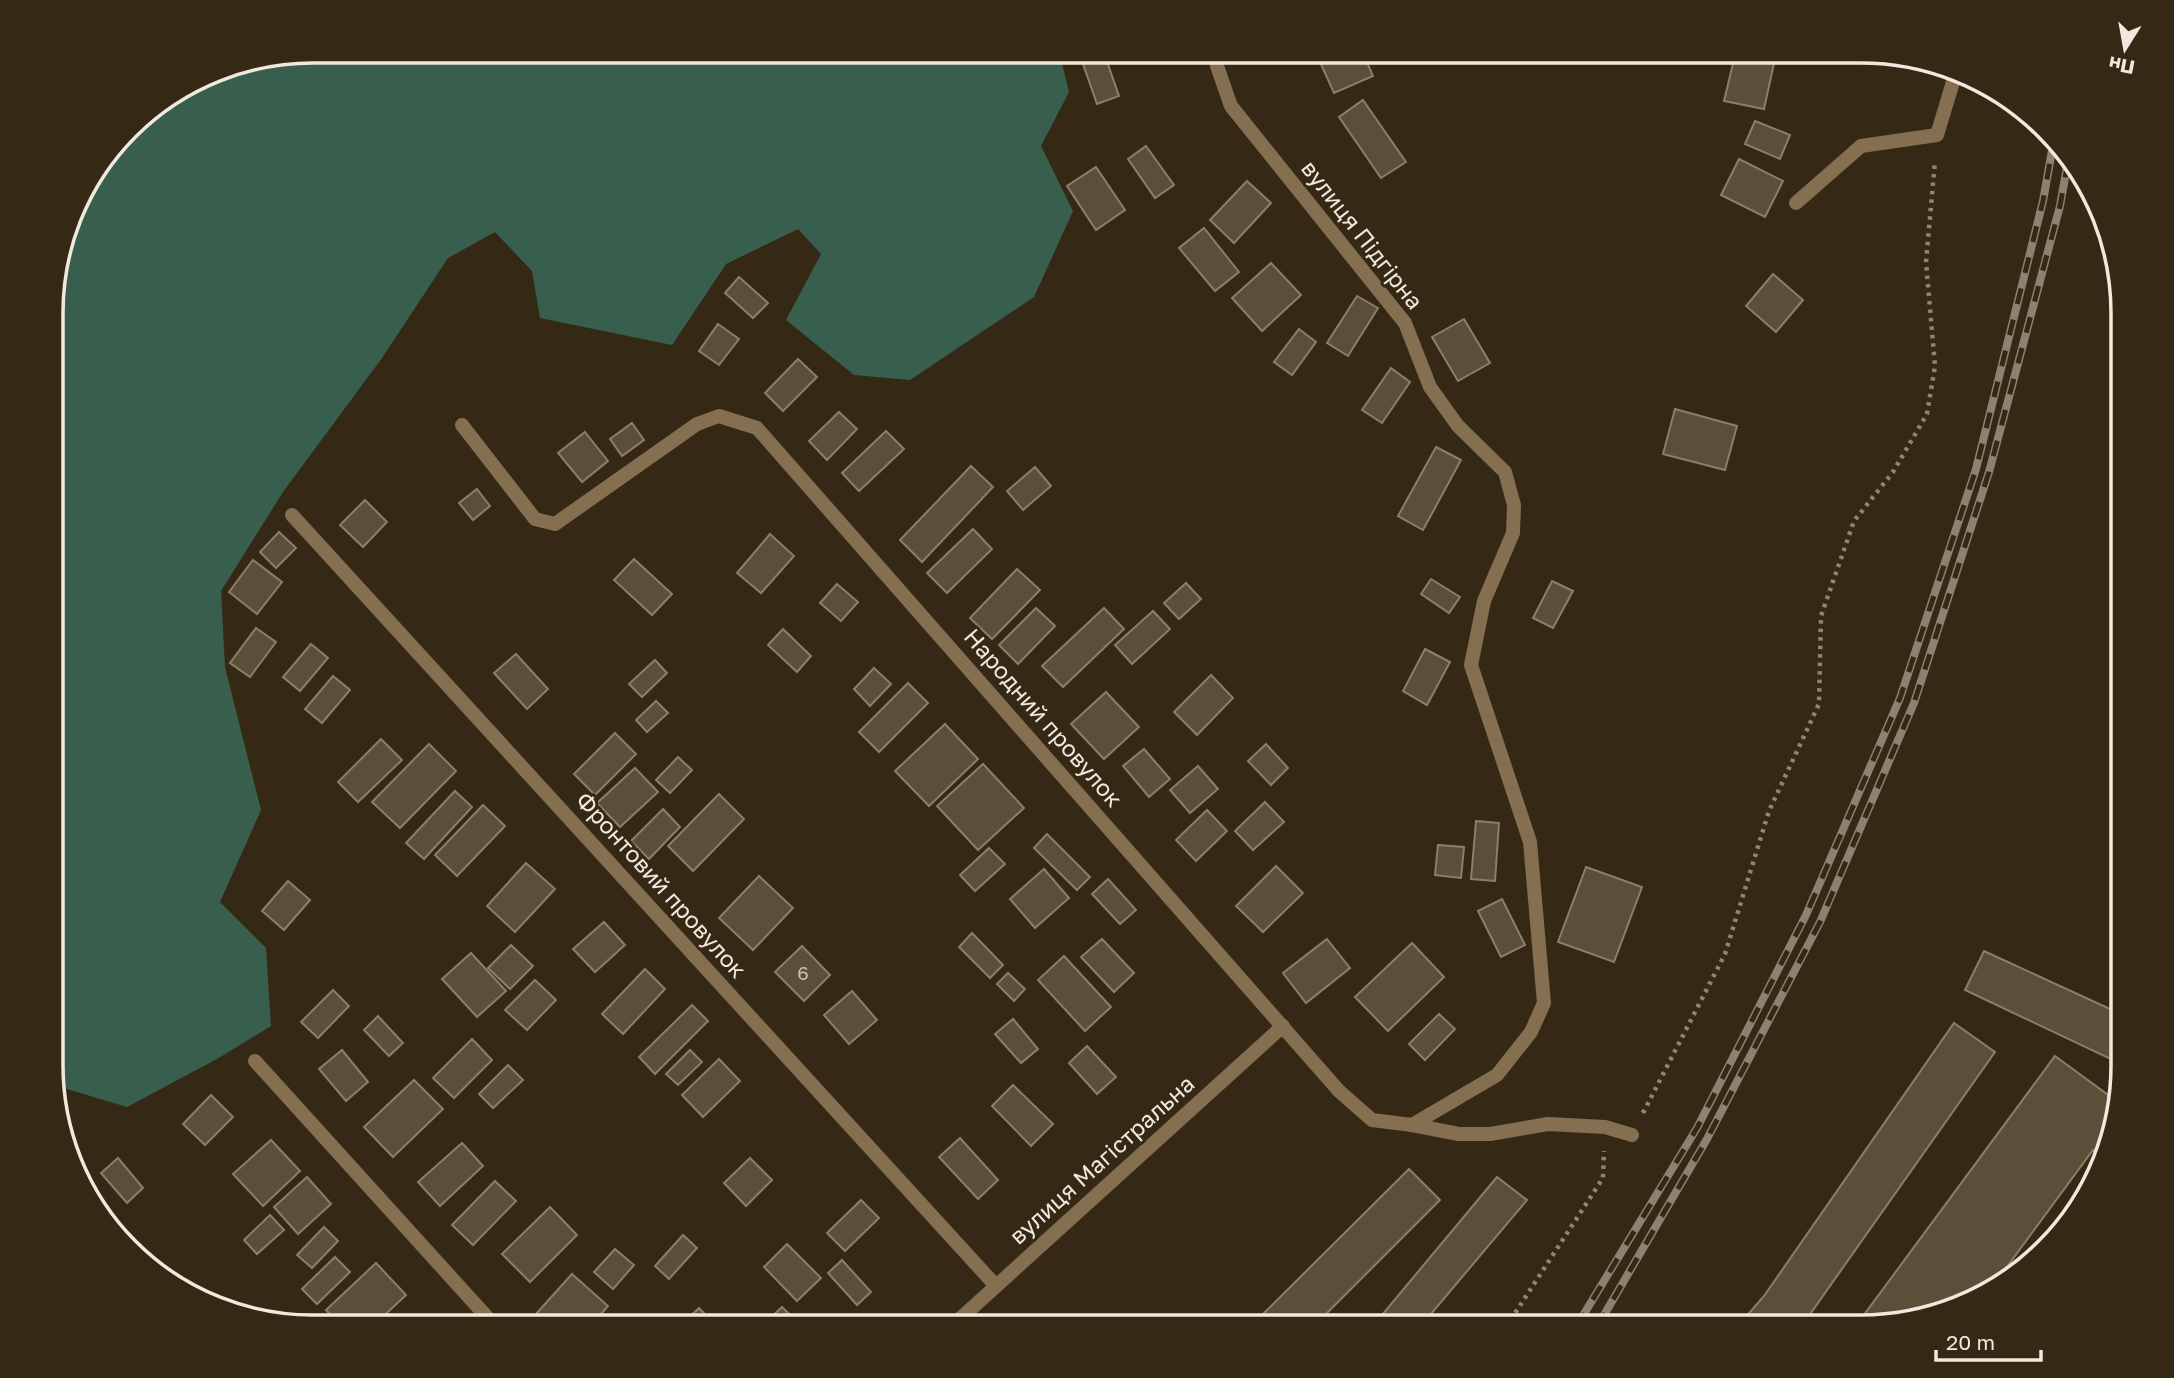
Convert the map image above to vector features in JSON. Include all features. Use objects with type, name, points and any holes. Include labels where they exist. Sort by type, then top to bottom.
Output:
[{"type":"street","name":"вулиця Підгірна","points":[[1218,63],[1231,106],[1405,323],[1430,387],[1458,426],[1505,472],[1514,505],[1513,533],[1484,601],[1471,665],[1530,842],[1544,1003],[1531,1032],[1497,1075],[1412,1125]]},
{"type":"street","points":[[1796,202],[1861,146],[1937,135],[1953,81]]},
{"type":"street","name":"Народний провулок","points":[[462,425],[536,519],[555,524],[696,424],[719,416],[757,428],[1339,1091],[1372,1120],[1459,1134],[1490,1134],[1548,1124],[1605,1127],[1632,1135]]},
{"type":"street","name":"Фронтовий провулок","points":[[292,515],[996,1286]]},
{"type":"street","name":"вулиця Магістральна","points":[[964,1315],[1283,1026]]},
{"type":"street","points":[[255,1062],[485,1315]]},
{"type":"path","points":[[1632,1135],[1725,954],[1769,811],[1819,704],[1821,615],[1854,521],[1892,472],[1927,414],[1935,366],[1926,262],[1937,135]]},
{"type":"path","points":[[1514,1315],[1603,1178],[1605,1127]]},
{"type":"green space","points":[[1062,63],[1069,92],[1041,146],[1073,211],[1034,297],[910,380],[854,375],[786,320],[821,254],[798,229],[726,264],[672,345],[540,318],[532,271],[495,232],[448,258],[382,358],[283,492],[221,591],[225,667],[261,810],[220,902],[266,948],[271,1026],[217,1059],[127,1107],[64,1089],[63,1065],[65,281],[76,233],[89,203],[105,174],[136,136],[174,105],[203,89],[233,76],[281,65]]},
{"type":"building","points":[[1083,63],[1107,63],[1119,96],[1097,104]]},
{"type":"building","points":[[1320,63],[1367,63],[1373,76],[1334,93]]},
{"type":"building","points":[[1733,63],[1774,63],[1764,109],[1724,101]]},
{"type":"building","points":[[1363,100],[1406,162],[1381,178],[1339,117]]},
{"type":"building","points":[[1755,121],[1790,135],[1780,159],[1745,144]]},
{"type":"building","points":[[1146,146],[1174,185],[1155,198],[1128,159]]},
{"type":"building","points":[[1739,159],[1783,181],[1765,217],[1721,195]]},
{"type":"building","points":[[1096,167],[1125,210],[1096,230],[1067,186]]},
{"type":"building","points":[[1247,181],[1271,203],[1234,243],[1210,220]]},
{"type":"building","points":[[1204,228],[1239,272],[1215,291],[1179,248]]},
{"type":"building","points":[[1271,263],[1301,295],[1262,331],[1232,298]]},
{"type":"building","points":[[1773,274],[1803,300],[1776,332],[1746,306]]},
{"type":"building","points":[[739,277],[768,303],[753,318],[725,293]]},
{"type":"building","points":[[1357,296],[1378,308],[1348,356],[1327,343]]},
{"type":"building","points":[[1464,319],[1490,363],[1458,381],[1432,337]]},
{"type":"building","points":[[718,324],[739,339],[719,365],[699,351]]},
{"type":"building","points":[[1299,329],[1316,342],[1292,375],[1274,362]]},
{"type":"building","points":[[798,359],[817,377],[783,411],[765,393]]},
{"type":"building","points":[[1391,368],[1410,382],[1382,423],[1362,410]]},
{"type":"building","points":[[1675,409],[1737,426],[1725,470],[1663,454]]},
{"type":"building","points":[[839,412],[857,429],[827,460],[809,441]]},
{"type":"building","points":[[632,423],[644,440],[622,456],[610,439]]},
{"type":"building","points":[[886,431],[904,449],[859,491],[842,473]]},
{"type":"building","points":[[585,432],[608,461],[582,482],[558,453]]},
{"type":"building","points":[[1436,447],[1461,460],[1423,530],[1398,516]]},
{"type":"building","points":[[971,466],[993,487],[922,562],[900,540]]},
{"type":"building","points":[[1035,467],[1051,486],[1023,510],[1007,491]]},
{"type":"building","points":[[477,489],[490,506],[473,520],[459,503]]},
{"type":"building","points":[[365,500],[387,522],[363,547],[340,525]]},
{"type":"building","points":[[973,529],[992,549],[947,593],[927,573]]},
{"type":"building","points":[[279,532],[296,548],[276,568],[260,552]]},
{"type":"building","points":[[770,534],[794,556],[761,593],[737,573]]},
{"type":"building","points":[[634,559],[672,594],[652,615],[614,580]]},
{"type":"building","points":[[253,560],[282,582],[257,614],[229,592]]},
{"type":"building","points":[[1017,569],[1040,590],[992,639],[970,618]]},
{"type":"building","points":[[1431,579],[1460,597],[1449,613],[1421,594]]},
{"type":"building","points":[[1552,581],[1573,591],[1553,628],[1533,618]]},
{"type":"building","points":[[1186,583],[1201,599],[1179,619],[1164,603]]},
{"type":"building","points":[[837,584],[858,602],[841,621],[820,603]]},
{"type":"building","points":[[1036,608],[1055,626],[1018,664],[999,645]]},
{"type":"building","points":[[1104,608],[1124,629],[1063,687],[1042,666]]},
{"type":"building","points":[[1153,611],[1170,629],[1132,664],[1115,645]]},
{"type":"building","points":[[256,628],[276,642],[250,677],[230,663]]},
{"type":"building","points":[[783,629],[811,656],[797,672],[768,645]]},
{"type":"building","points":[[311,644],[328,658],[300,691],[283,677]]},
{"type":"building","points":[[1425,649],[1450,662],[1427,705],[1403,691]]},
{"type":"building","points":[[516,654],[548,689],[527,709],[494,673]]},
{"type":"building","points":[[655,660],[667,673],[642,697],[629,684]]},
{"type":"building","points":[[874,668],[891,684],[870,706],[854,689]]},
{"type":"building","points":[[1211,675],[1233,698],[1197,735],[1174,712]]},
{"type":"building","points":[[333,676],[350,690],[322,723],[305,709]]},
{"type":"building","points":[[908,683],[928,703],[879,752],[859,732]]},
{"type":"building","points":[[1106,692],[1139,727],[1104,759],[1071,724]]},
{"type":"building","points":[[656,701],[668,713],[647,732],[636,720]]},
{"type":"building","points":[[945,724],[978,759],[929,806],[895,771]]},
{"type":"building","points":[[615,733],[636,754],[595,795],[574,774]]},
{"type":"building","points":[[381,739],[402,760],[358,802],[338,782]]},
{"type":"building","points":[[429,744],[456,771],[400,828],[372,802]]},
{"type":"building","points":[[1266,744],[1288,768],[1271,785],[1248,761]]},
{"type":"building","points":[[1144,749],[1170,779],[1149,797],[1123,766]]},
{"type":"building","points":[[678,757],[692,770],[670,793],[656,780]]},
{"type":"building","points":[[983,764],[1024,808],[978,850],[937,806]]},
{"type":"building","points":[[1198,766],[1218,789],[1190,813],[1170,790]]},
{"type":"building","points":[[635,768],[658,792],[620,827],[597,803]]},
{"type":"building","points":[[455,791],[472,807],[424,859],[406,843]]},
{"type":"building","points":[[719,794],[744,819],[693,871],[668,846]]},
{"type":"building","points":[[1265,802],[1284,822],[1253,850],[1235,831]]},
{"type":"building","points":[[483,805],[505,826],[457,876],[435,855]]},
{"type":"building","points":[[663,809],[680,827],[649,859],[631,841]]},
{"type":"building","points":[[1207,810],[1227,831],[1196,861],[1176,840]]},
{"type":"building","points":[[1476,821],[1499,823],[1495,881],[1471,879]]},
{"type":"building","points":[[1047,834],[1090,877],[1077,890],[1034,848]]},
{"type":"building","points":[[1438,845],[1464,847],[1461,878],[1435,875]]},
{"type":"building","points":[[989,848],[1005,864],[975,891],[960,875]]},
{"type":"building","points":[[526,863],[555,889],[515,932],[487,906]]},
{"type":"building","points":[[1276,866],[1303,893],[1263,932],[1236,906]]},
{"type":"building","points":[[1586,867],[1642,887],[1614,962],[1558,942]]},
{"type":"building","points":[[1044,869],[1069,898],[1035,928],[1010,899]]},
{"type":"building","points":[[759,876],[793,908],[753,950],[719,918]]},
{"type":"building","points":[[1108,879],[1136,910],[1120,924],[1092,894]]},
{"type":"building","points":[[288,881],[310,900],[284,930],[262,911]]},
{"type":"building","points":[[1502,899],[1525,945],[1501,957],[1478,911]]},
{"type":"building","points":[[604,922],[625,945],[595,972],[573,949]]},
{"type":"building","points":[[972,933],[1003,965],[990,978],[959,947]]},
{"type":"building","points":[[1102,939],[1134,973],[1114,992],[1081,957]]},
{"type":"building","points":[[1327,939],[1350,968],[1306,1003],[1283,973]]},
{"type":"building","points":[[1412,943],[1444,977],[1388,1031],[1355,997]]},
{"type":"building","points":[[511,945],[533,966],[510,989],[488,968]]},
{"type":"building","points":[[802,946],[830,975],[804,1001],[775,972]]},
{"type":"building","points":[[1984,951],[2111,1009],[2111,1059],[1965,990]]},
{"type":"building","points":[[471,953],[506,991],[477,1017],[442,979]]},
{"type":"building","points":[[1064,956],[1111,1007],[1085,1031],[1038,980]]},
{"type":"building","points":[[645,969],[665,989],[623,1034],[602,1014]]},
{"type":"building","points":[[1008,973],[1025,989],[1014,1001],[997,984]]},
{"type":"building","points":[[535,980],[556,1000],[527,1030],[505,1010]]},
{"type":"building","points":[[333,990],[349,1006],[318,1038],[301,1022]]},
{"type":"building","points":[[852,991],[877,1020],[849,1044],[824,1015]]},
{"type":"building","points":[[692,1005],[708,1021],[655,1074],[639,1057]]},
{"type":"building","points":[[1439,1014],[1455,1029],[1425,1060],[1409,1044]]},
{"type":"building","points":[[378,1016],[403,1043],[389,1056],[364,1030]]},
{"type":"building","points":[[1013,1019],[1038,1049],[1021,1063],[995,1034]]},
{"type":"building","points":[[1954,1023],[1995,1052],[1809,1315],[1747,1315],[1764,1296]]},
{"type":"building","points":[[472,1039],[492,1060],[454,1098],[433,1078]]},
{"type":"building","points":[[1087,1046],[1116,1077],[1097,1094],[1069,1063]]},
{"type":"building","points":[[342,1050],[368,1082],[346,1101],[319,1069]]},
{"type":"building","points":[[690,1050],[702,1062],[678,1085],[666,1074]]},
{"type":"building","points":[[2055,1056],[2109,1096],[2095,1152],[2093,1150],[2006,1269],[1971,1289],[1941,1302],[1893,1313],[1864,1315]]},
{"type":"building","points":[[719,1059],[740,1081],[703,1117],[682,1095]]},
{"type":"building","points":[[508,1065],[523,1080],[493,1108],[479,1094]]},
{"type":"building","points":[[414,1080],[443,1109],[393,1157],[364,1127]]},
{"type":"building","points":[[1013,1085],[1053,1124],[1031,1146],[992,1106]]},
{"type":"building","points":[[211,1095],[233,1117],[205,1145],[183,1124]]},
{"type":"building","points":[[960,1138],[998,1180],[978,1199],[939,1157]]},
{"type":"building","points":[[271,1140],[300,1171],[263,1206],[233,1174]]},
{"type":"building","points":[[462,1143],[483,1166],[440,1206],[418,1182]]},
{"type":"building","points":[[118,1158],[143,1188],[127,1203],[101,1173]]},
{"type":"building","points":[[750,1158],[772,1180],[746,1206],[724,1183]]},
{"type":"building","points":[[1409,1169],[1440,1200],[1325,1315],[1262,1315]]},
{"type":"building","points":[[307,1177],[331,1204],[298,1234],[274,1207]]},
{"type":"building","points":[[1497,1177],[1527,1200],[1430,1315],[1382,1315]]},
{"type":"building","points":[[495,1181],[516,1201],[473,1245],[452,1225]]},
{"type":"building","points":[[861,1200],[879,1218],[845,1251],[827,1233]]},
{"type":"building","points":[[550,1207],[577,1235],[530,1282],[502,1254]]},
{"type":"building","points":[[270,1215],[284,1230],[257,1254],[244,1240]]},
{"type":"building","points":[[324,1227],[338,1241],[312,1268],[297,1255]]},
{"type":"building","points":[[683,1235],[697,1248],[669,1279],[655,1266]]},
{"type":"building","points":[[787,1244],[821,1278],[797,1301],[764,1267]]},
{"type":"building","points":[[615,1249],[634,1265],[613,1289],[594,1272]]},
{"type":"building","points":[[335,1257],[350,1272],[317,1304],[302,1289]]},
{"type":"building","points":[[842,1260],[871,1292],[857,1305],[828,1273]]},
{"type":"building","points":[[376,1263],[406,1295],[385,1315],[331,1315],[326,1310]]},
{"type":"building","points":[[572,1274],[608,1306],[600,1315],[536,1314]]},
{"type":"building","points":[[782,1307],[790,1315],[773,1315]]},
{"type":"building","points":[[699,1308],[706,1315],[692,1315]]},
{"type":"railway","points":[[1583,1315],[1697,1128],[1806,915],[1900,698],[1976,469],[2043,201],[2052,152]]},
{"type":"railway","points":[[1604,1315],[1707,1139],[1820,922],[1914,703],[1989,472],[2060,206],[2066,171]]}]
